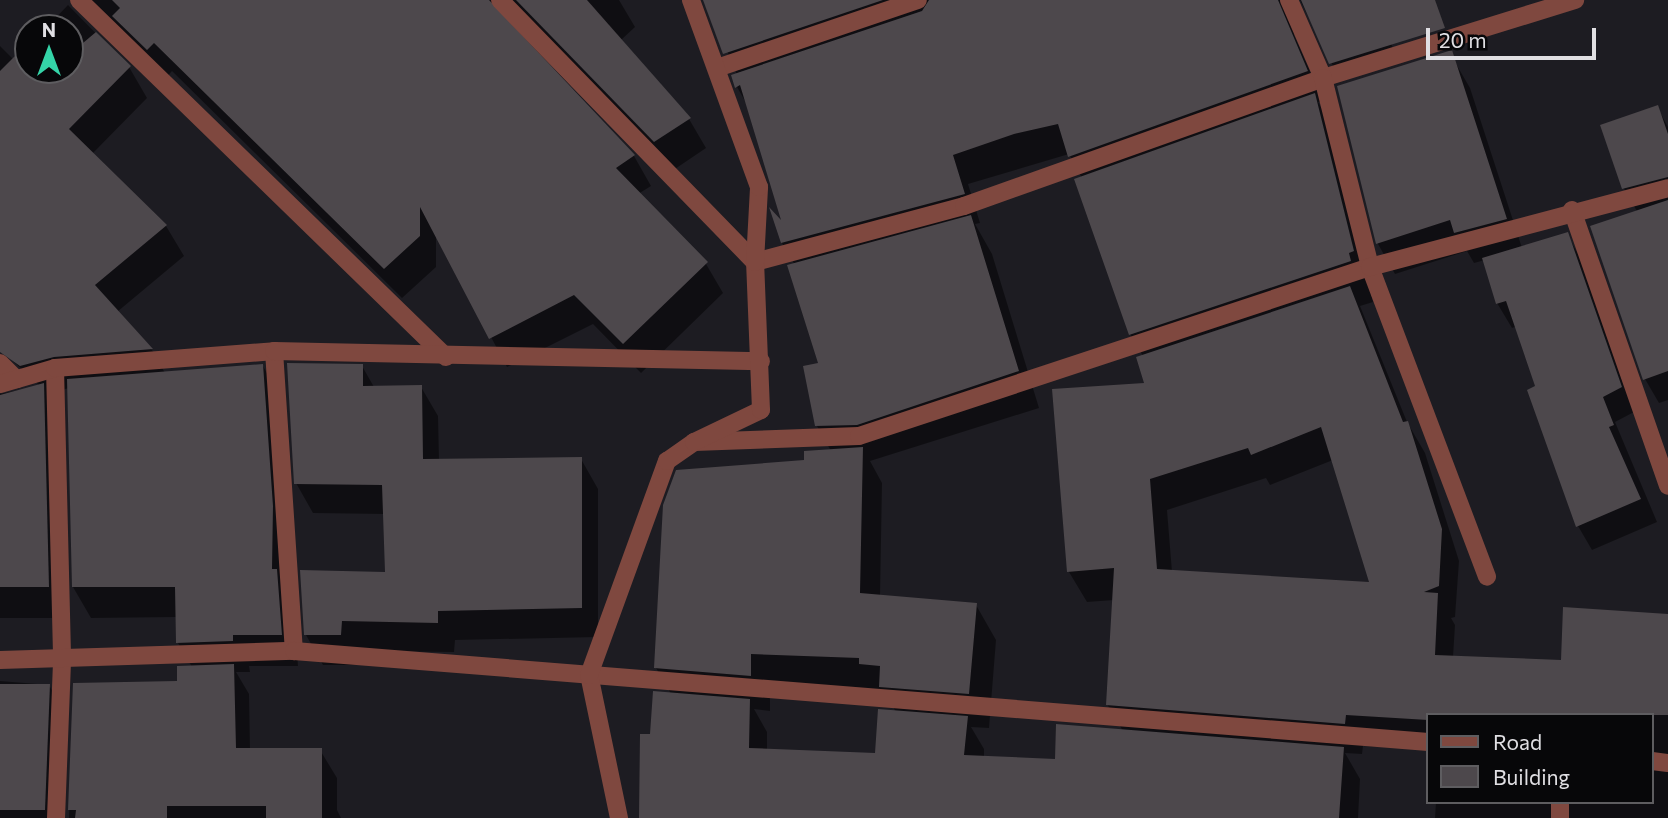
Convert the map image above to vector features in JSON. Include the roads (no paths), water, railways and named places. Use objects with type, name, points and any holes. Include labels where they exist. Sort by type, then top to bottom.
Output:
[{"type":"street","points":[[79,0],[446,357]]},
{"type":"street","points":[[500,0],[755,262]]},
{"type":"street","points":[[619,818],[589,675],[667,461],[694,442],[761,410],[755,262],[759,187],[691,0]]},
{"type":"street","points":[[717,68],[918,0]]},
{"type":"street","points":[[1289,0],[1323,78],[1370,267],[1487,577]]},
{"type":"street","points":[[755,262],[964,206],[1323,78],[1575,0]]},
{"type":"street","points":[[694,442],[859,436],[1370,267],[1572,210],[1668,188]]},
{"type":"street","points":[[1572,210],[1668,485]]},
{"type":"street","points":[[275,351],[294,651]]},
{"type":"street","points":[[0,363],[8,382],[55,368],[275,351],[446,357],[761,361]]},
{"type":"street","points":[[55,368],[62,662],[56,818]]},
{"type":"street","points":[[0,660],[62,662],[294,651],[1426,742]]}]
